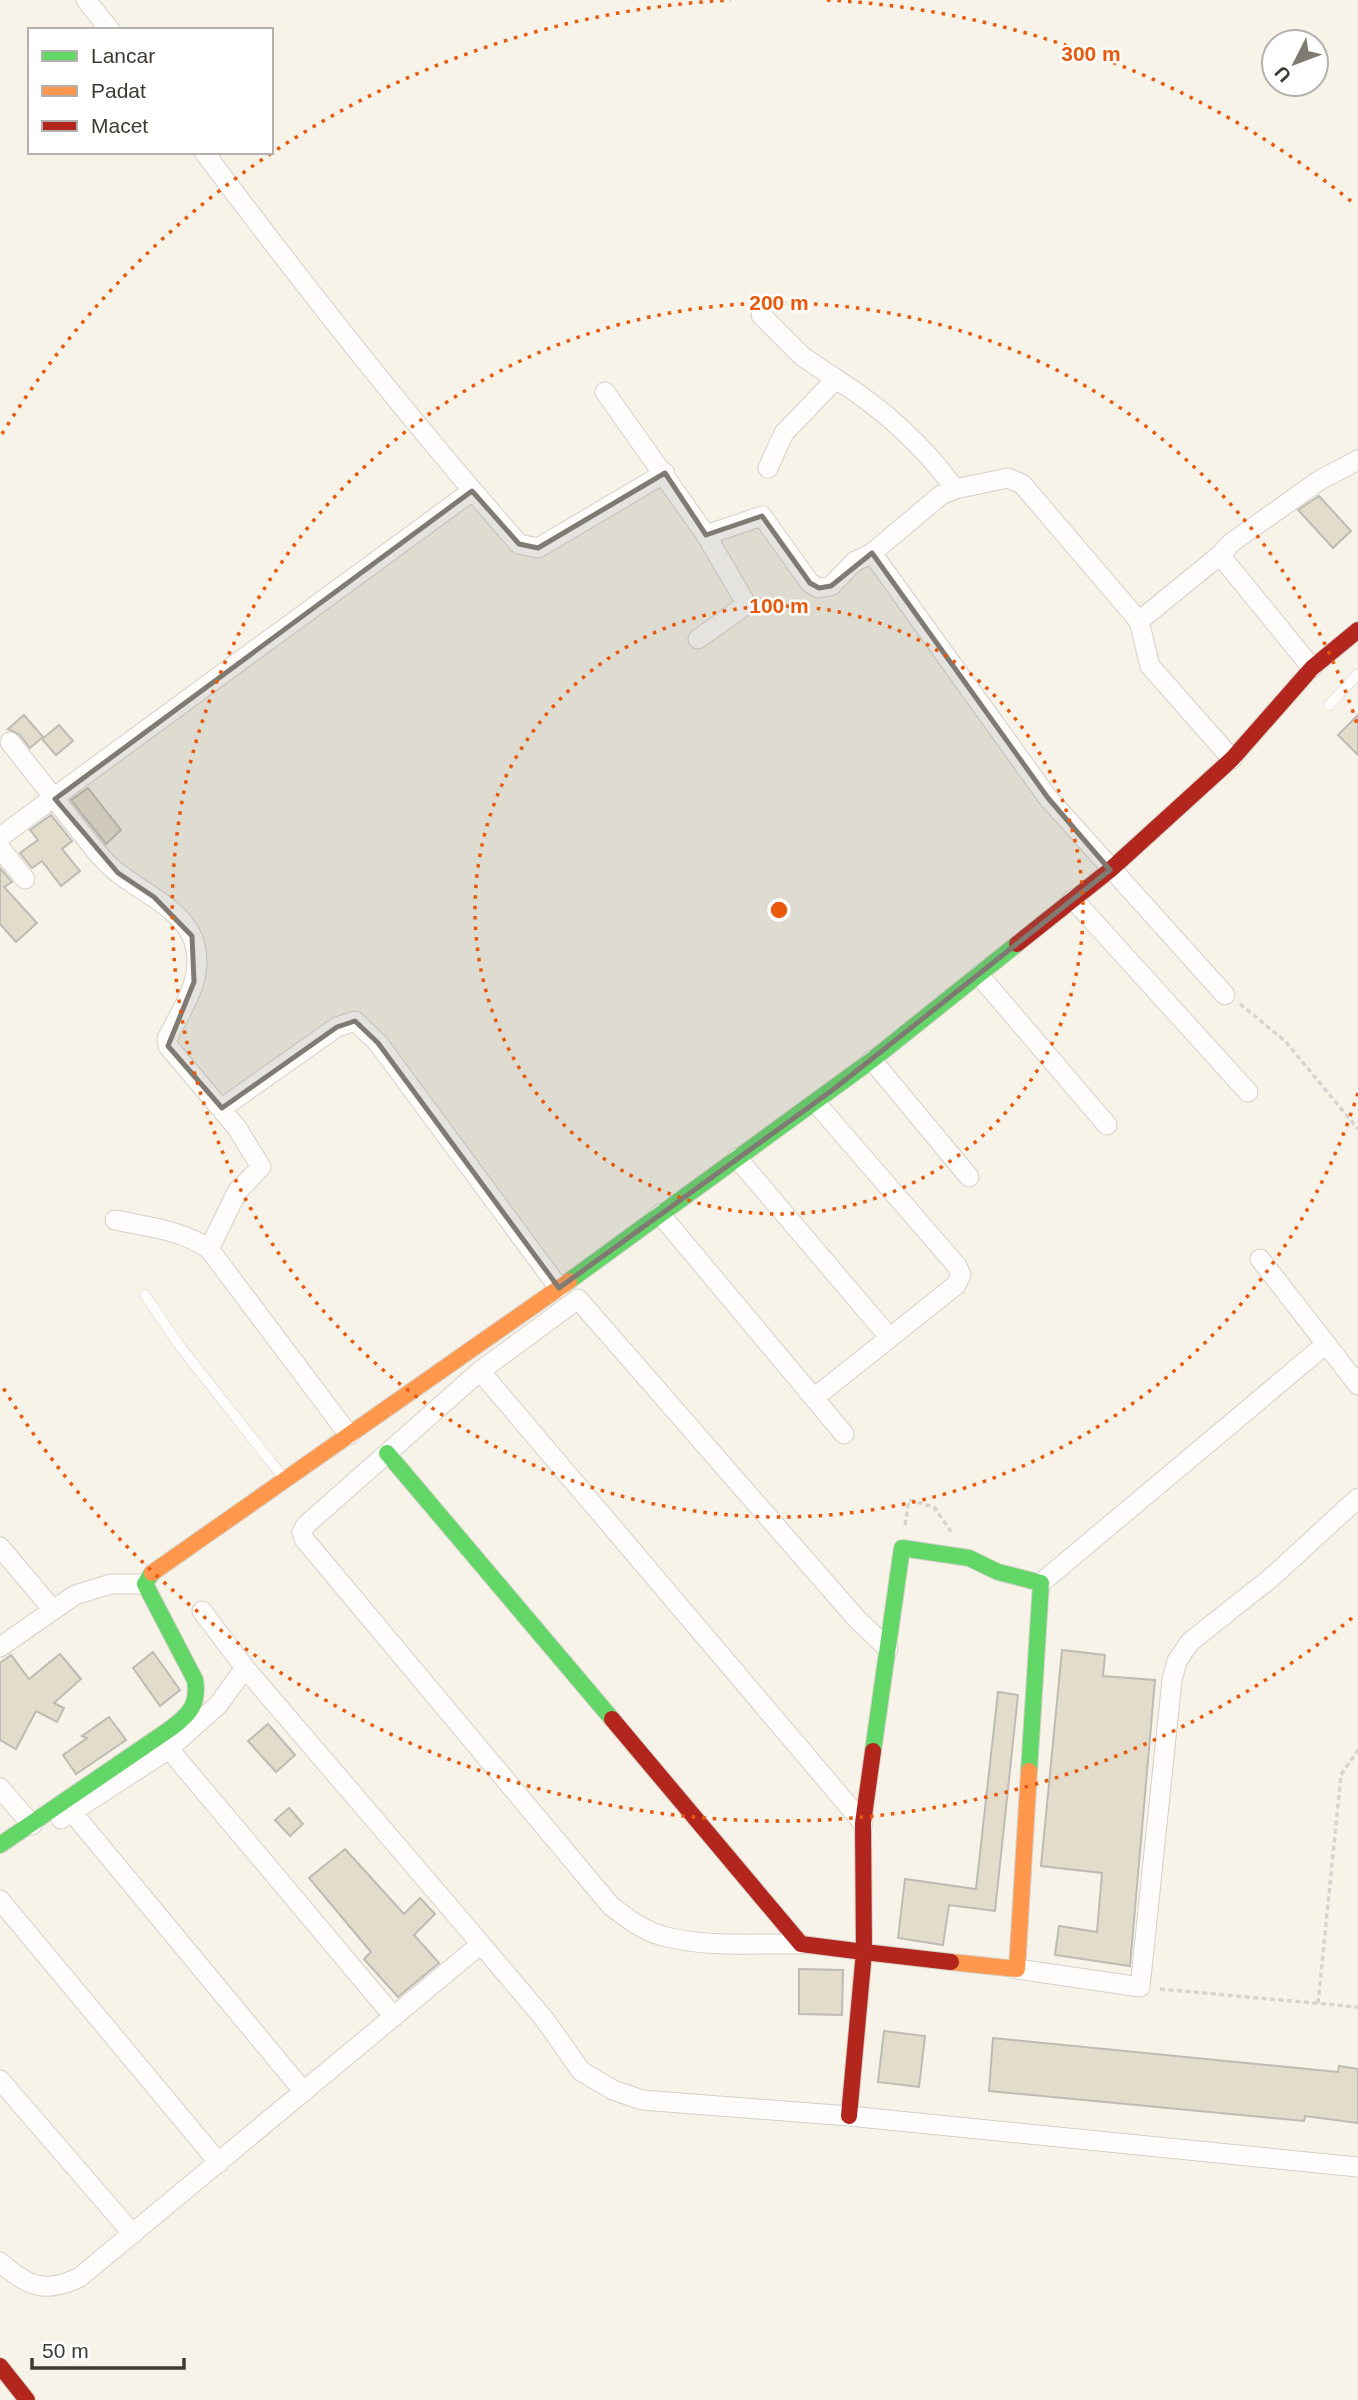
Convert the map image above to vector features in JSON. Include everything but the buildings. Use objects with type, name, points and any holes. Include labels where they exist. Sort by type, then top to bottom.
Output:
[{"type":"street","points":[[86,0],[108,28]]},
{"type":"street","points":[[205,154],[314,300],[519,544],[538,548],[665,472]]},
{"type":"street","points":[[761,315],[803,357],[895,422],[928,455],[955,489]]},
{"type":"street","points":[[768,468],[783,433],[836,379]]},
{"type":"street","points":[[605,392],[665,472],[744,600],[743,607],[698,639]]},
{"type":"street","points":[[1139,621],[1231,543],[1320,480],[1358,460]]},
{"type":"street","points":[[706,535],[762,516],[810,583],[820,587],[831,586],[854,562],[872,553],[941,495],[955,489],[1008,478],[1022,484],[1139,621],[1150,666],[1233,759]]},
{"type":"street","points":[[0,837],[472,491]]},
{"type":"street","points":[[872,553],[1048,798],[1225,995]]},
{"type":"street","points":[[1220,555],[1312,668]]},
{"type":"street","points":[[0,1845],[170,1729],[194,1707],[198,1689],[196,1680],[180,1648],[149,1601],[145,1584],[154,1570],[286,1481],[559,1288],[872,1060],[1110,870],[1233,759],[1312,668],[1358,630]]},
{"type":"street","points":[[10,742],[118,873],[154,897],[192,936],[196,954],[194,982],[190,996],[167,1040],[168,1046],[222,1108],[260,1161],[261,1167],[237,1192],[209,1249]]},
{"type":"street","points":[[0,848],[25,879]]},
{"type":"street","points":[[1073,899],[1248,1092]]},
{"type":"street","points":[[979,975],[1107,1125]]},
{"type":"street","points":[[222,1108],[337,1027],[355,1021],[378,1043],[559,1288]]},
{"type":"street","points":[[872,1060],[969,1177]]},
{"type":"street","points":[[814,1398],[956,1285],[961,1275],[957,1266],[816,1103]]},
{"type":"street","points":[[737,1157],[890,1339]]},
{"type":"street","points":[[660,1214],[844,1434]]},
{"type":"street","points":[[115,1220],[195,1239],[209,1249],[349,1435]]},
{"type":"street","points":[[1260,1259],[1358,1385]]},
{"type":"street","points":[[888,1649],[856,1618],[578,1299],[480,1371],[306,1525],[302,1532],[304,1539],[611,1906],[640,1927],[663,1936],[696,1941],[802,1944],[1017,1969],[1140,1987],[1172,1680],[1177,1661],[1190,1642],[1272,1577],[1358,1498]]},
{"type":"street","points":[[1017,1969],[1041,1583],[1326,1344]]},
{"type":"street","points":[[480,1371],[863,1823]]},
{"type":"street","points":[[387,1452],[802,1944]]},
{"type":"street","points":[[0,1547],[53,1610]]},
{"type":"street","points":[[849,2116],[864,1952],[863,1823],[902,1548],[969,1558],[998,1572],[1041,1583]]},
{"type":"street","points":[[0,1647],[53,1610],[93,1588],[145,1584]]},
{"type":"street","points":[[202,1611],[245,1668],[545,2020],[582,2071],[612,2090],[642,2100],[849,2116],[1358,2167]]},
{"type":"street","points":[[0,1859],[169,1749],[218,1705],[245,1668]]},
{"type":"street","points":[[169,1749],[394,2017]]},
{"type":"street","points":[[0,1788],[32,1825]]},
{"type":"street","points":[[72,1812],[304,2091]]},
{"type":"street","points":[[0,1900],[219,2163]]},
{"type":"street","points":[[0,2262],[24,2280],[43,2288],[59,2287],[80,2277],[481,1944]]},
{"type":"street","points":[[0,2080],[133,2234]]},
{"type":"street","points":[[0,2365],[27,2400]]},
{"type":"lane","points":[[1328,705],[1358,674]]},
{"type":"lane","points":[[145,1295],[179,1345],[286,1481]]},
{"type":"path","points":[[1225,995],[1254,1013],[1285,1041],[1358,1129]]},
{"type":"path","points":[[909,1500],[934,1507],[969,1558]]},
{"type":"path","points":[[1318,2003],[1341,1775],[1358,1750]]},
{"type":"path","points":[[1140,1987],[1358,2007]]},
{"type":"highlighted area","points":[[665,473],[706,535],[762,516],[810,583],[819,588],[831,586],[872,553],[1048,798],[1110,870],[834,1089],[559,1288],[378,1043],[355,1021],[337,1027],[222,1108],[168,1046],[194,982],[192,936],[154,897],[118,873],[55,799],[472,491],[519,544],[538,548]]},
{"type":"traffic: fast","points":[[569,1281],[872,1060],[1017,944]]},
{"type":"traffic: fast","points":[[387,1453],[612,1719]]},
{"type":"traffic: fast","points":[[873,1751],[902,1548],[969,1558],[998,1572],[1041,1583],[1029,1771]]},
{"type":"traffic: fast","points":[[0,1845],[170,1729],[191,1709],[196,1689],[195,1680],[145,1584],[152,1573]]},
{"type":"traffic: slow","points":[[152,1573],[569,1281]]},
{"type":"traffic: slow","points":[[951,1962],[1017,1969],[1029,1771]]},
{"type":"traffic: jam","points":[[1017,944],[1110,870],[1232,759],[1312,668],[1358,630]]},
{"type":"traffic: jam","points":[[612,1719],[801,1944],[864,1952],[863,1823],[873,1751]]},
{"type":"traffic: jam","points":[[849,2116],[864,1952],[951,1962]]},
{"type":"traffic: jam","points":[[0,2366],[27,2400]]}]
